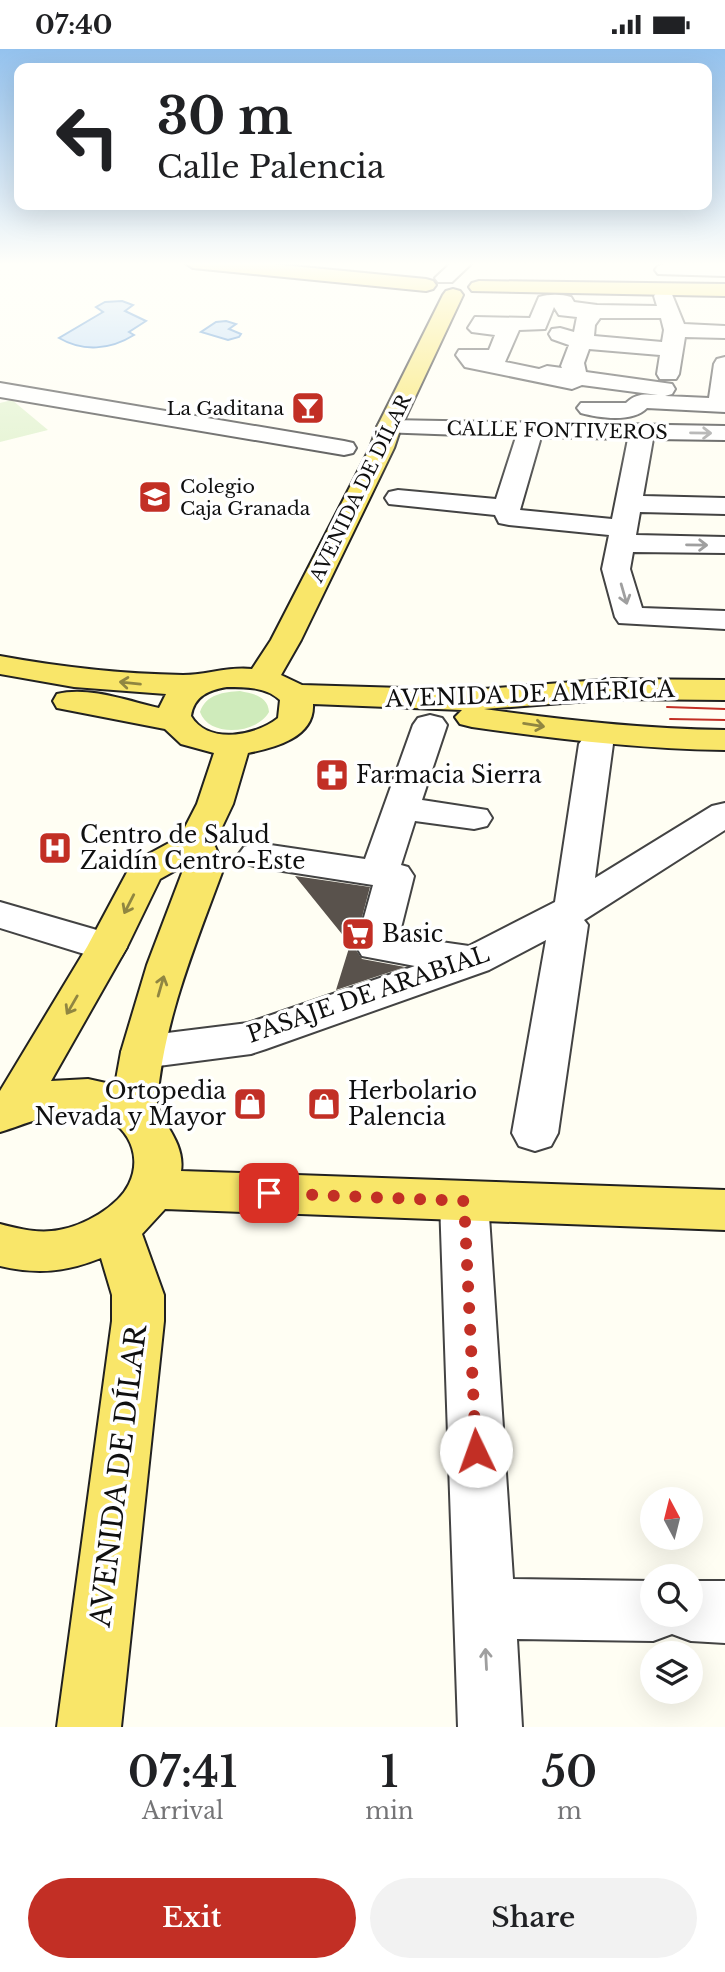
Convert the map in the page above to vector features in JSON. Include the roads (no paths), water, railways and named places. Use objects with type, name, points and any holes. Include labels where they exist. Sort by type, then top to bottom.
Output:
[{"type":"main road","name":"AVENIDA DE DÍLAR","points":[[262,679],[286,640],[382,448],[389,427],[430,340]]},
{"type":"main road","points":[[0,665],[44,674],[149,685],[199,685],[227,677],[262,679],[282,686],[294,706],[285,730],[250,743],[234,744],[197,739],[176,722],[118,708],[0,689]]},
{"type":"main road","points":[[176,722],[174,709],[177,702],[199,685]]},
{"type":"main road","name":"AVENIDA DE AMÉRICA","points":[[294,706],[470,701],[614,689],[725,690]]},
{"type":"main road","name":"AVENIDA DE AMÉRICA","points":[[294,706],[488,718],[578,732],[658,739],[725,740]]},
{"type":"main road","points":[[6,1111],[107,947],[145,872],[195,844],[215,804],[234,744]]},
{"type":"main road","points":[[133,1113],[143,1052],[167,965],[205,867],[195,844]]},
{"type":"main road","points":[[0,1245],[25,1251],[57,1252],[88,1243],[134,1209],[157,1168],[156,1147],[148,1128],[133,1113],[107,1100],[77,1094],[44,1097],[6,1111]]},
{"type":"main road","points":[[134,1209],[464,1201],[725,1210]]},
{"type":"main road","name":"AVENIDA DE DÍLAR","points":[[89,1727],[138,1321],[134,1209]]},
{"type":"street","points":[[460,363],[467,355],[497,357],[504,340]]},
{"type":"street","points":[[535,370],[543,340]]},
{"type":"street","points":[[460,363],[473,362],[572,382],[576,367],[572,366],[582,342],[585,340]]},
{"type":"street","points":[[664,340],[658,411],[624,525],[616,569],[630,617],[725,620]]},
{"type":"street","points":[[460,363],[582,402],[584,408],[632,410],[641,401],[658,411]]},
{"type":"street","points":[[460,363],[535,370],[573,377],[658,411],[720,406],[725,364]]},
{"type":"street","points":[[0,390],[344,447]]},
{"type":"street","name":"CALLE FONTIVEROS","points":[[389,427],[531,429],[658,411],[725,433]]},
{"type":"street","points":[[531,429],[506,507],[509,517],[624,525],[725,545]]},
{"type":"street","points":[[398,498],[506,507]]},
{"type":"street","points":[[624,525],[725,506]]},
{"type":"street","points":[[379,873],[430,725]]},
{"type":"street","points":[[536,1133],[596,744]]},
{"type":"street","points":[[401,809],[474,818]]},
{"type":"street","name":"PASAJE DE ARABIAL","points":[[143,1052],[251,1038],[475,960],[570,911],[725,814]]},
{"type":"street","points":[[257,855],[396,876],[376,946],[475,960]]},
{"type":"street","points":[[0,915],[107,947]]},
{"type":"street","points":[[464,1201],[490,1727]]},
{"type":"street","points":[[514,1609],[640,1611]]},
{"type":"street","points":[[703,1611],[725,1612]]},
{"type":"water","points":[[63,340],[124,340],[96,347]]},
{"type":"tram line","points":[[667,707],[725,709]]},
{"type":"tram line","points":[[670,719],[725,720]]},
{"type":"place","name":"La Gaditana","points":[[308,408]]},
{"type":"place","name":"Colegio Caja Granada","points":[[155,497]]},
{"type":"place","name":"Farmacia Sierra","points":[[332,775]]},
{"type":"place","name":"Centro de Salud Zaidín Centro-Este","points":[[55,848]]},
{"type":"place","name":"Basic","points":[[358,934]]},
{"type":"place","name":"Ortopedia Nevada y Mayor","points":[[250,1104]]},
{"type":"place","name":"Herbolario Palencia","points":[[324,1104]]}]
